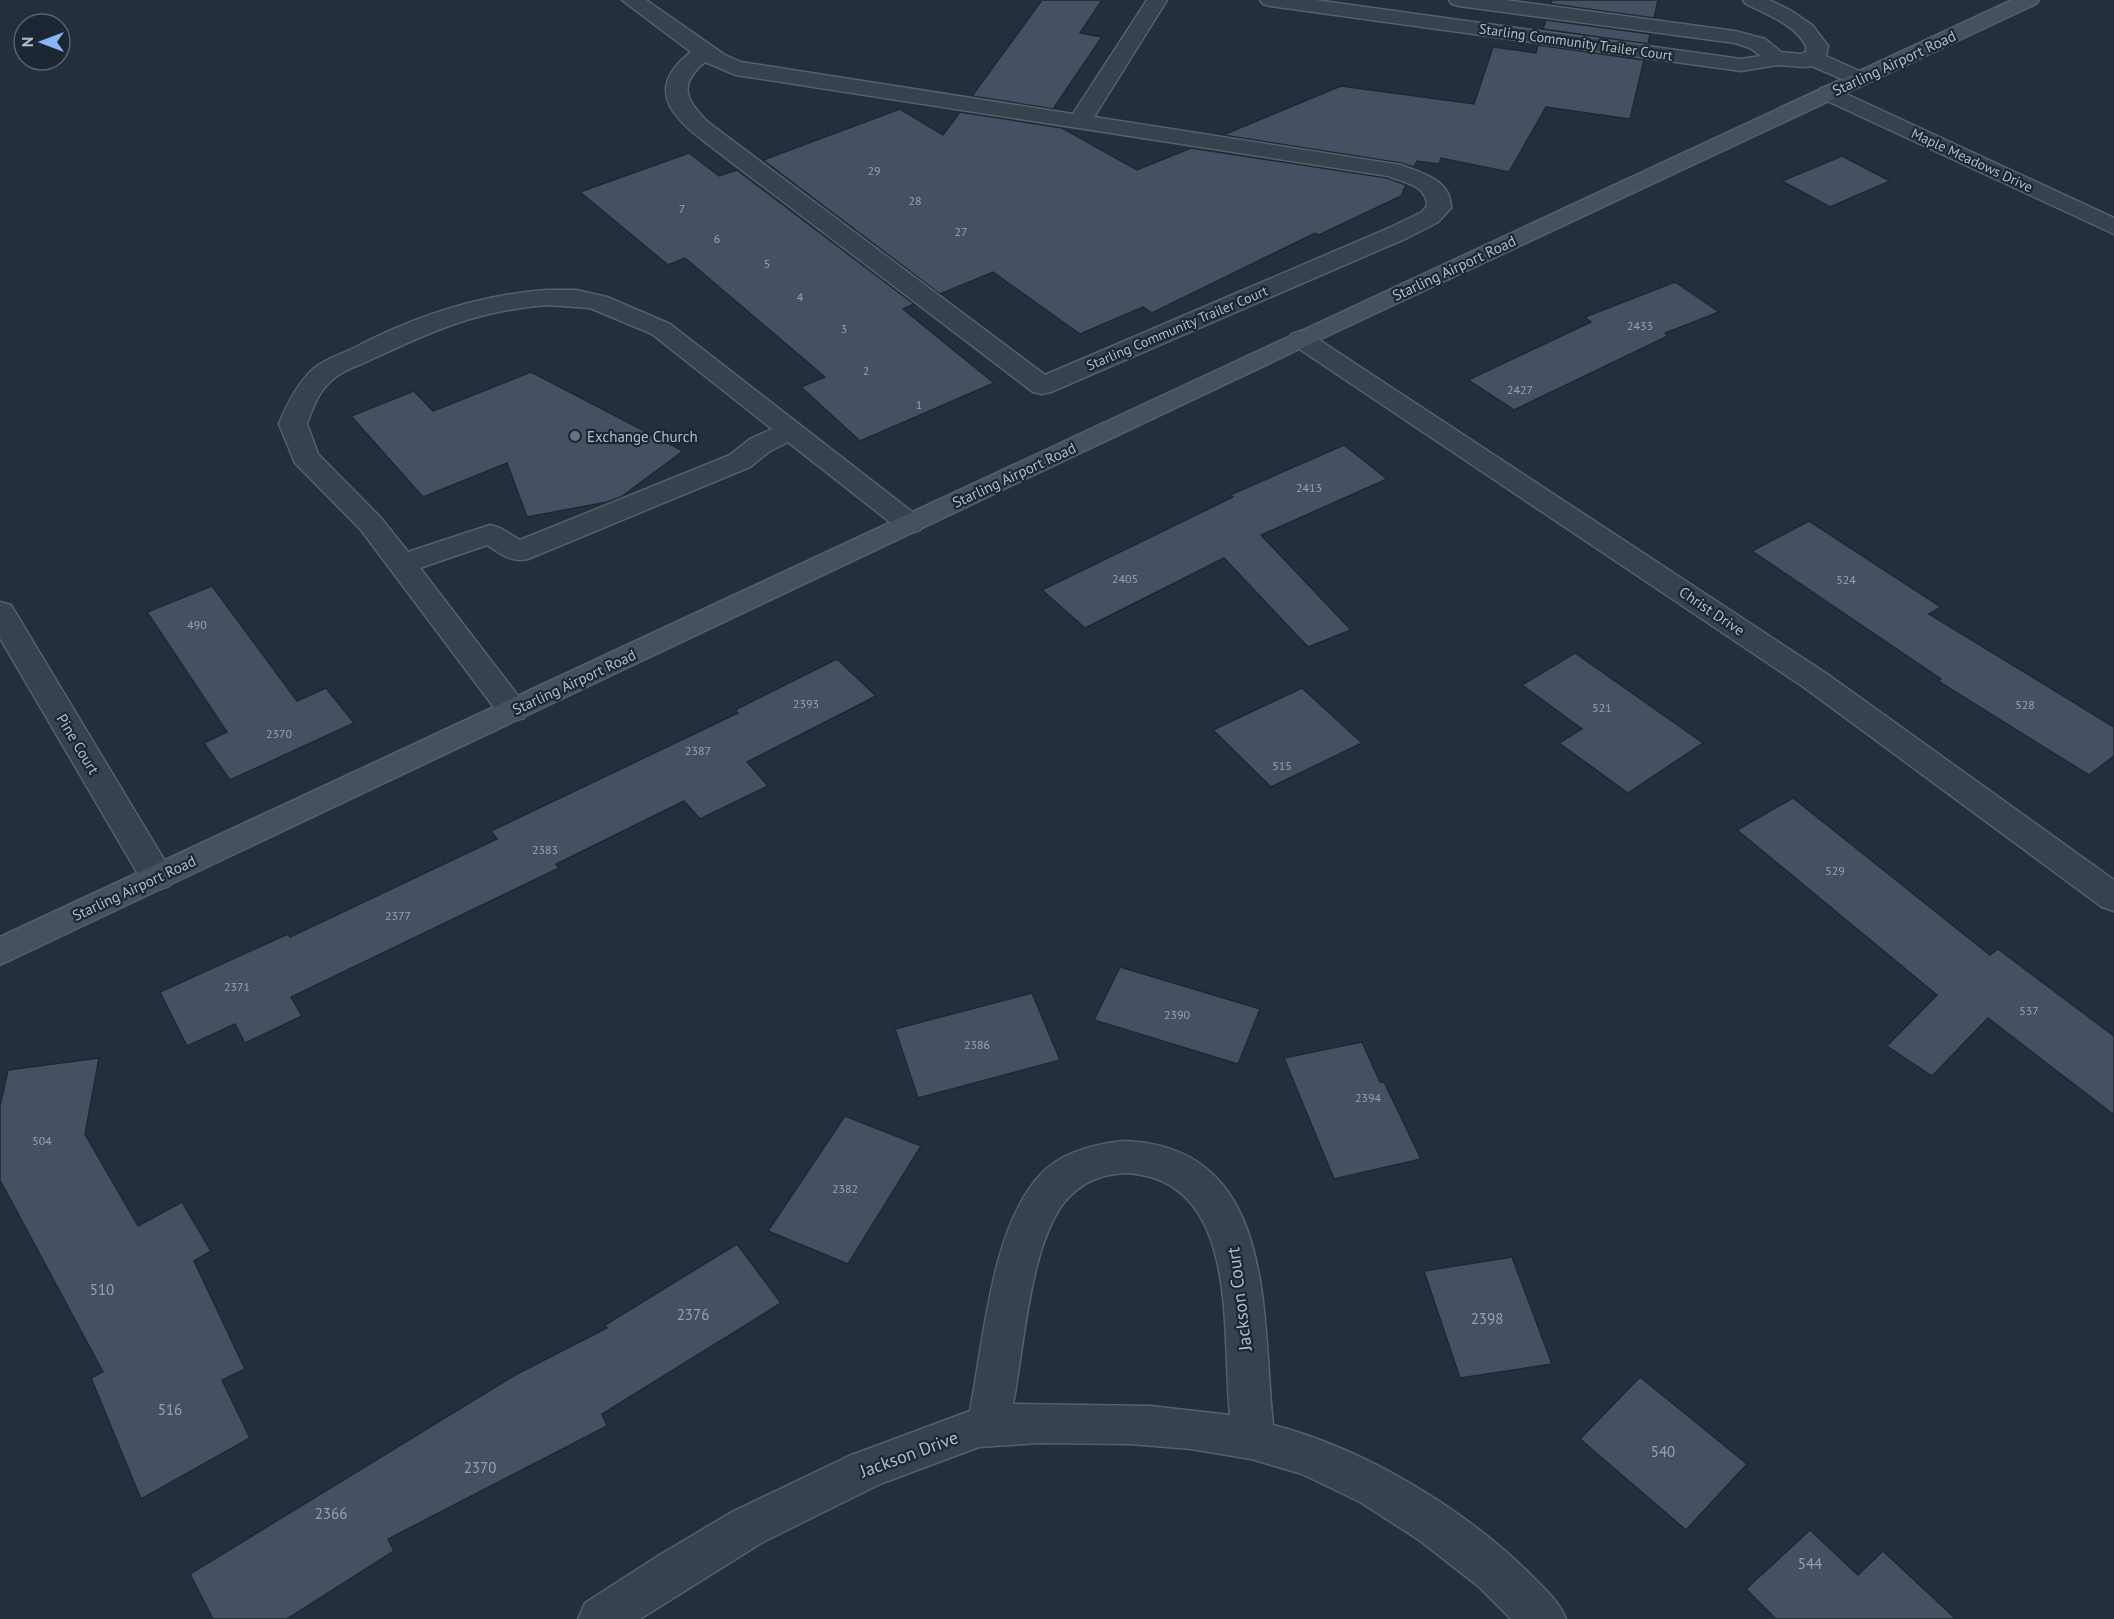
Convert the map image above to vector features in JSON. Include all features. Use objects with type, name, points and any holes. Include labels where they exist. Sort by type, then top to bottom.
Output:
[{"type":"street","name":"Starling Community Trailer Court","points":[[632,0],[704,52],[726,64],[749,71],[1393,170],[1430,185],[1439,196],[1438,208],[1430,217],[1398,233],[1042,386],[696,122],[678,101],[674,89],[682,70],[704,52]]},
{"type":"street","points":[[1080,121],[1158,0]]},
{"type":"street","name":"Starling Community Trailer Court","points":[[1270,0],[1728,63],[1754,64],[1774,58],[1798,61],[1812,58],[1858,79]]},
{"type":"street","name":"Starling Community Trailer Court","points":[[1459,0],[1735,37],[1760,44],[1771,52],[1774,58]]},
{"type":"street","points":[[1753,0],[1785,16],[1814,37],[1818,50],[1812,58]]},
{"type":"street","name":"Starling Airport Road","points":[[0,952],[1301,339],[2029,0]]},
{"type":"street","name":"Maple Meadows Drive","points":[[1829,93],[2114,227]]},
{"type":"street","points":[[513,710],[371,524],[305,457],[293,424],[302,399],[324,373],[379,344],[426,324],[480,306],[525,298],[578,298],[621,309],[661,329],[793,430],[910,524]]},
{"type":"street","name":"Christ Drive","points":[[1301,339],[1537,493],[1816,681],[2114,898]]},
{"type":"street","points":[[401,564],[490,534],[518,552],[740,461],[760,445],[793,430]]},
{"type":"street","name":"Pine Court","points":[[0,612],[157,877]]},
{"type":"street","name":"Jackson Court","points":[[988,1426],[1002,1351],[1009,1296],[1025,1246],[1045,1196],[1062,1178],[1085,1165],[1108,1158],[1131,1157],[1172,1166],[1191,1176],[1207,1191],[1222,1215],[1233,1242],[1243,1303],[1253,1439]]},
{"type":"street","name":"Jackson Drive","points":[[601,1619],[704,1551],[777,1510],[851,1474],[988,1426],[1115,1424],[1184,1429],[1253,1439],[1305,1456],[1360,1480],[1411,1509],[1487,1564],[1543,1619]]},
{"type":"building","points":[[1042,0],[1102,0],[1080,33],[1102,37],[1053,109],[972,96]]},
{"type":"building","points":[[1552,0],[1658,0],[1654,18],[1551,4]]},
{"type":"building","points":[[1546,20],[1650,34],[1648,44],[1543,29]]},
{"type":"building","points":[[1538,45],[1644,60],[1630,119],[1546,107],[1509,172],[1441,158],[1439,164],[1417,161],[1414,167],[1223,135],[1341,86],[1474,104],[1493,47],[1536,53]]},
{"type":"building","points":[[900,109],[943,135],[960,112],[1062,128],[1137,170],[1191,148],[1387,178],[1406,185],[1401,196],[1319,235],[1315,233],[1152,313],[1143,307],[1080,334],[993,272],[940,294],[763,160]]},
{"type":"building","points":[[689,153],[719,176],[737,170],[914,304],[903,309],[994,383],[860,441],[801,387],[825,377],[685,258],[668,265],[580,192]]},
{"type":"building","points":[[1842,156],[1890,181],[1830,207],[1782,181]]},
{"type":"building","points":[[1675,282],[1719,312],[1665,333],[1668,336],[1514,410],[1468,380],[1591,322],[1585,317]]},
{"type":"building","name":"Exchange Church","points":[[531,372],[683,451],[621,497],[607,502],[527,517],[507,463],[423,497],[351,416],[414,391],[433,411]]},
{"type":"building","points":[[1344,445],[1387,479],[1261,535],[1351,630],[1308,647],[1224,558],[1085,628],[1042,590],[1233,497],[1230,495]]},
{"type":"building","points":[[1809,521],[1941,607],[1929,614],[2114,727],[2114,756],[2089,775],[1938,681],[1941,679],[1752,551]]},
{"type":"building","points":[[212,586],[297,701],[326,688],[354,723],[230,780],[204,743],[227,732],[147,612]]},
{"type":"building","points":[[1575,653],[1703,743],[1628,793],[1559,743],[1582,729],[1522,685]]},
{"type":"building","points":[[837,659],[876,696],[747,762],[768,786],[700,819],[684,801],[556,864],[559,868],[291,997],[302,1016],[245,1043],[235,1024],[187,1046],[160,992],[288,934],[290,937],[497,839],[491,831],[738,713],[735,710]]},
{"type":"building","points":[[1302,688],[1362,743],[1271,787],[1213,730]]},
{"type":"building","points":[[1793,798],[1990,955],[1998,949],[2114,1036],[2114,1115],[1988,1018],[1932,1076],[1887,1046],[1937,995],[1737,830]]},
{"type":"building","points":[[1120,967],[1260,1009],[1238,1064],[1094,1020]]},
{"type":"building","points":[[1032,993],[1060,1060],[918,1098],[895,1029]]},
{"type":"building","points":[[1362,1042],[1380,1082],[1384,1082],[1421,1159],[1334,1179],[1284,1058]]},
{"type":"building","points":[[99,1058],[85,1134],[138,1226],[182,1202],[211,1251],[194,1261],[245,1369],[222,1380],[250,1438],[141,1499],[91,1378],[103,1372],[0,1180],[0,1106],[8,1070]]},
{"type":"building","points":[[845,1116],[921,1146],[848,1264],[768,1231]]},
{"type":"building","points":[[737,1244],[781,1303],[602,1414],[607,1426],[388,1539],[394,1551],[287,1619],[213,1619],[190,1574],[515,1375],[607,1328],[605,1325]]},
{"type":"building","points":[[1512,1257],[1552,1364],[1460,1378],[1424,1271]]},
{"type":"building","points":[[1640,1377],[1747,1464],[1686,1530],[1580,1439]]},
{"type":"building","points":[[1810,1530],[1858,1575],[1883,1551],[1956,1619],[1776,1619],[1746,1589]]},
{"type":"place","name":"Exchange Church","points":[[575,436]]}]
